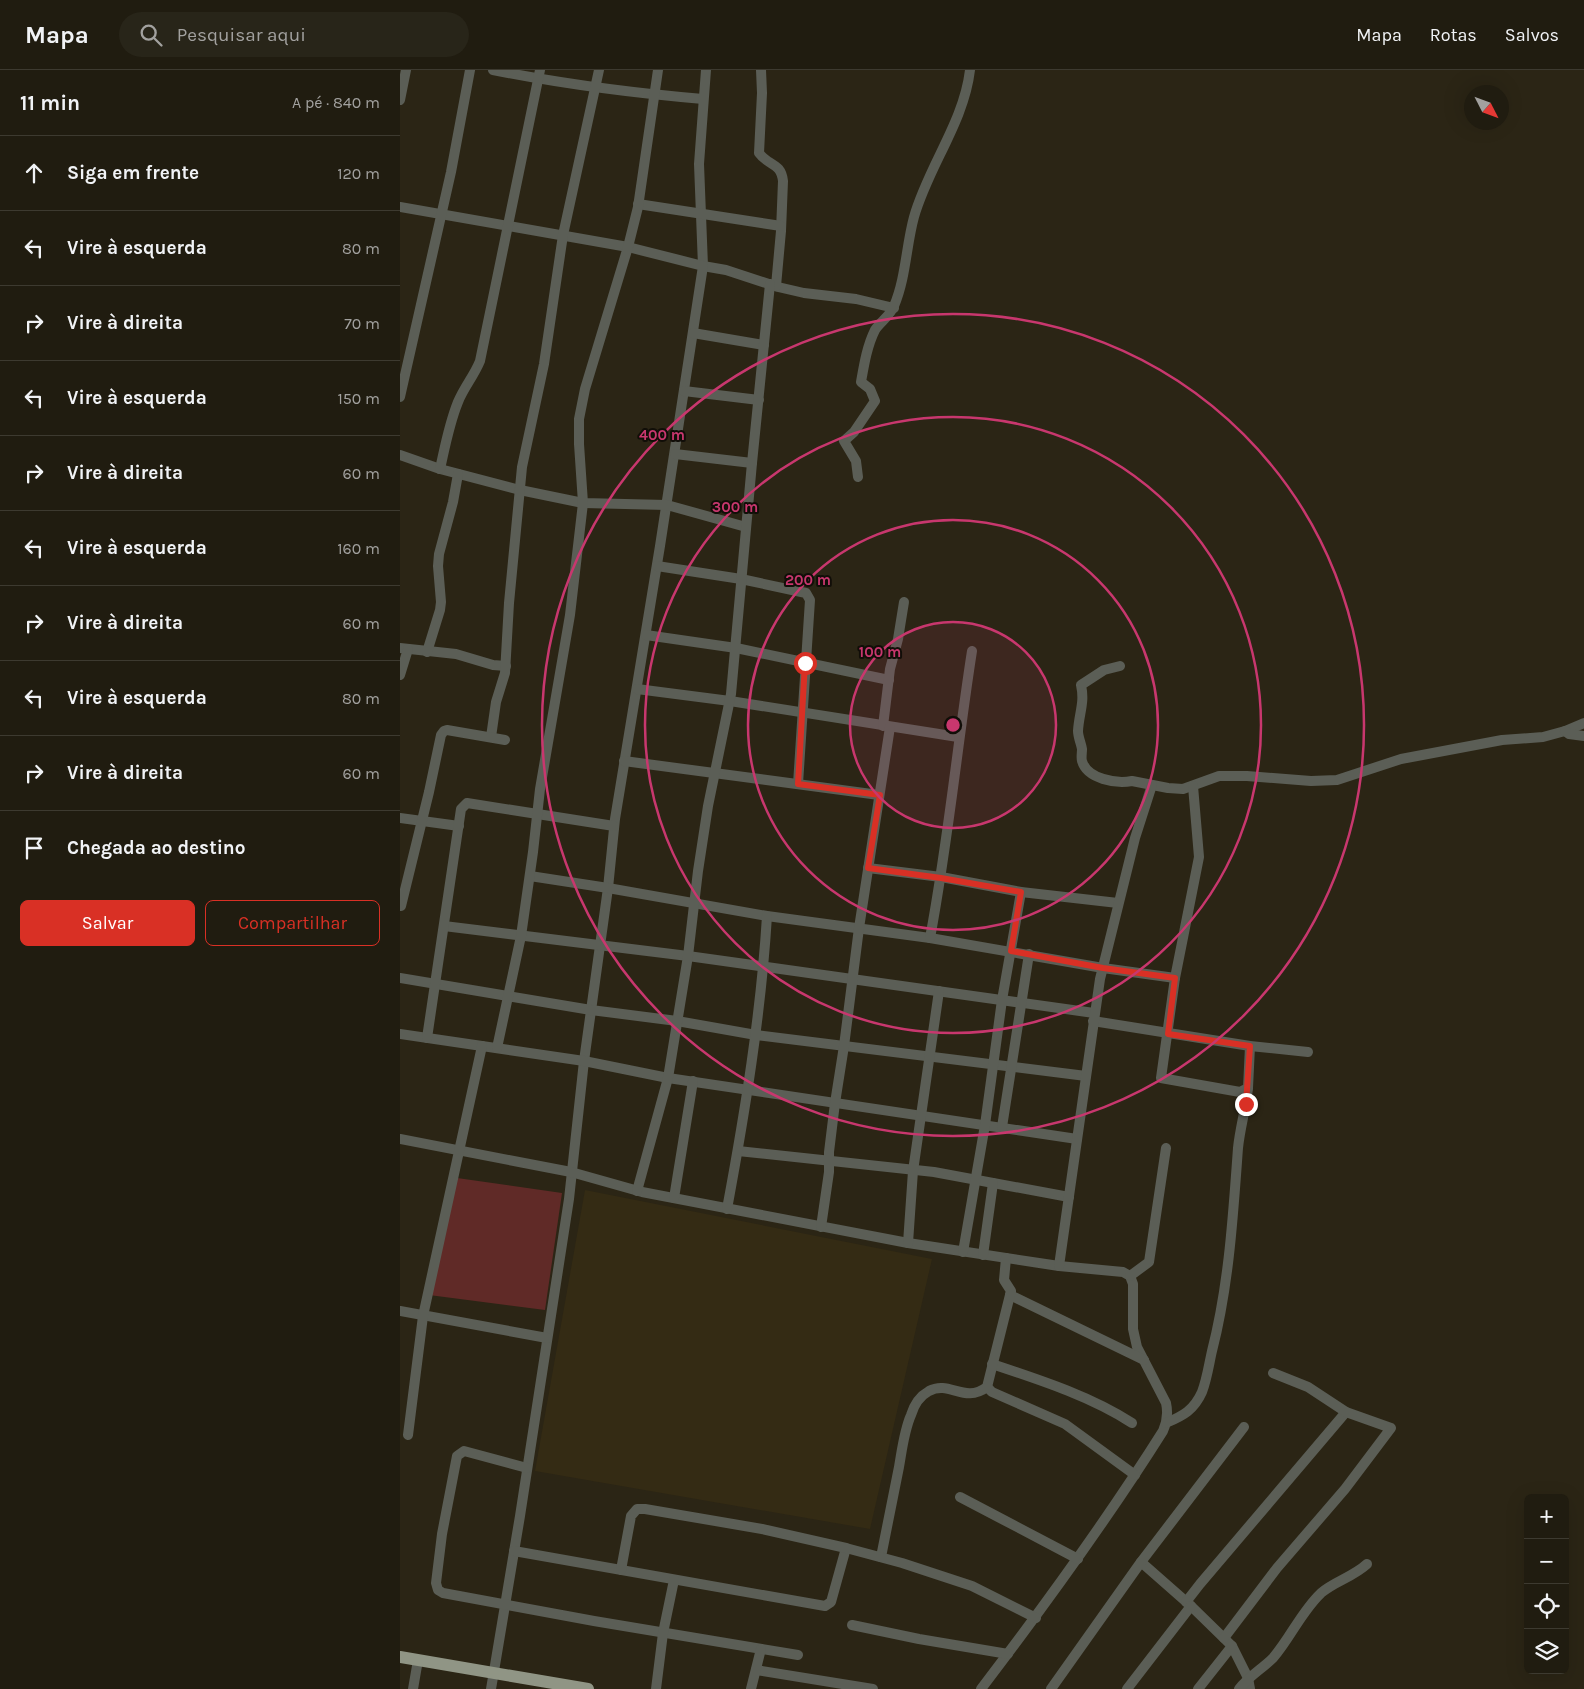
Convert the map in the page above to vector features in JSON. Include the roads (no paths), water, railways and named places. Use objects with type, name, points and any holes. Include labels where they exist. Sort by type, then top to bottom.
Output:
[{"type":"main road","points":[[400,1657],[588,1689]]},
{"type":"street","points":[[400,100],[406,70]]},
{"type":"street","points":[[400,397],[451,172],[470,70]]},
{"type":"street","points":[[493,70],[539,74],[595,86],[654,95],[703,99]]},
{"type":"street","points":[[491,737],[496,702],[506,666],[507,621],[522,467],[544,364],[563,235],[599,70]]},
{"type":"street","points":[[498,1048],[521,936],[540,789],[570,615],[583,503],[579,419],[585,389],[628,247],[638,204],[644,174],[658,70]]},
{"type":"street","points":[[491,1689],[569,1199],[584,1062],[608,888],[614,826],[667,505],[703,266],[699,164],[706,70]]},
{"type":"street","points":[[638,1191],[668,1078],[688,956],[706,815],[730,702],[736,648],[764,345],[781,226],[782,174],[779,168],[759,153],[762,120],[761,70]]},
{"type":"street","points":[[858,477],[856,462],[844,441],[854,432],[876,401],[870,389],[860,382],[868,350],[876,328],[894,308],[914,216],[960,109],[968,85],[970,70]]},
{"type":"street","points":[[440,470],[449,429],[458,401],[480,361],[539,74]]},
{"type":"street","points":[[638,204],[781,226]]},
{"type":"street","points":[[400,207],[628,247],[726,270],[804,293],[856,299],[894,308]]},
{"type":"street","points":[[693,332],[764,345]]},
{"type":"street","points":[[684,391],[759,400]]},
{"type":"street","points":[[674,454],[752,462]]},
{"type":"street","points":[[400,455],[440,470],[520,490],[583,503],[667,505],[746,527]]},
{"type":"street","points":[[427,652],[440,610],[439,554],[453,502],[458,474]]},
{"type":"street","points":[[657,566],[741,579],[806,593],[810,600],[798,784]]},
{"type":"street","points":[[821,1227],[829,1172],[828,1161],[834,1103],[880,795],[888,680],[898,639],[904,602]]},
{"type":"street","points":[[646,635],[736,648],[888,680]]},
{"type":"street","points":[[400,675],[404,649],[456,654],[493,665],[506,666]]},
{"type":"street","points":[[930,938],[941,878],[958,737],[972,651]]},
{"type":"street","points":[[1120,666],[1104,670],[1081,685],[1084,698],[1078,733],[1082,749],[1082,762],[1092,775],[1104,779],[1132,781],[1168,788],[1193,786],[1219,776],[1247,776],[1311,781],[1337,780],[1401,759],[1502,740],[1543,737],[1584,723]]},
{"type":"street","points":[[637,688],[958,737]]},
{"type":"street","points":[[401,906],[441,735],[447,730],[505,740]]},
{"type":"street","points":[[1565,731],[1569,734],[1584,736]]},
{"type":"street","points":[[624,761],[880,795]]},
{"type":"street","points":[[1059,1266],[1094,1017],[1103,968],[1135,838],[1152,785]]},
{"type":"street","points":[[1193,786],[1199,856],[1175,978],[1162,1078],[1240,1092],[1248,1088]]},
{"type":"street","points":[[427,1038],[461,809],[467,803],[614,826]]},
{"type":"street","points":[[400,818],[459,826]]},
{"type":"street","points":[[868,868],[1021,892],[1118,903]]},
{"type":"street","points":[[530,876],[694,902],[768,916],[930,938],[1103,968],[1175,978]]},
{"type":"street","points":[[963,1252],[986,1125],[1002,1000],[1021,892]]},
{"type":"street","points":[[727,1209],[756,1035],[768,916]]},
{"type":"street","points":[[444,926],[688,956],[1021,1002],[1168,1034],[1308,1052]]},
{"type":"street","points":[[1002,1127],[1029,954]]},
{"type":"street","points":[[400,978],[756,1035],[1086,1076]]},
{"type":"street","points":[[908,1243],[913,1171],[939,992]]},
{"type":"street","points":[[400,1034],[584,1062],[668,1078],[1077,1139]]},
{"type":"street","points":[[408,1435],[423,1316],[482,1046]]},
{"type":"street","points":[[1166,1423],[1184,1416],[1202,1392],[1218,1327],[1235,1207],[1239,1144],[1248,1088],[1250,1046]]},
{"type":"street","points":[[674,1198],[693,1081]]},
{"type":"street","points":[[400,1139],[571,1172],[638,1191],[821,1227],[963,1252],[1059,1266],[1123,1272],[1130,1276],[1133,1284],[1133,1329],[1137,1347],[1166,1403],[1166,1423],[1163,1431],[1135,1475],[1078,1559],[1036,1618],[981,1689]]},
{"type":"street","points":[[1130,1276],[1149,1262],[1166,1148]]},
{"type":"street","points":[[738,1151],[934,1172],[1069,1198]]},
{"type":"street","points":[[984,1255],[993,1183]]},
{"type":"street","points":[[881,1557],[903,1445],[910,1416],[915,1406],[921,1398],[935,1389],[945,1388],[963,1394],[972,1394],[982,1392],[988,1387],[1011,1291],[1004,1280],[1006,1258]]},
{"type":"street","points":[[1010,1295],[1144,1360]]},
{"type":"street","points":[[400,1312],[548,1338]]},
{"type":"street","points":[[992,1364],[1065,1390],[1132,1423]]},
{"type":"street","points":[[1224,1638],[1278,1568],[1345,1489],[1392,1428],[1346,1412],[1308,1387],[1273,1373]]},
{"type":"street","points":[[988,1387],[992,1392],[1065,1424],[1135,1475]]},
{"type":"street","points":[[1127,1689],[1189,1604],[1200,1584],[1346,1412]]},
{"type":"street","points":[[1051,1689],[1141,1562],[1244,1428]]},
{"type":"street","points":[[527,1468],[464,1451],[457,1456],[442,1534],[436,1583],[438,1590],[443,1593],[505,1605],[798,1655]]},
{"type":"street","points":[[960,1497],[1078,1559]]},
{"type":"street","points":[[621,1570],[631,1516],[637,1509],[762,1529],[881,1557],[972,1586],[1036,1618]]},
{"type":"street","points":[[514,1551],[825,1606],[831,1602],[846,1548]]},
{"type":"street","points":[[1141,1562],[1189,1604],[1232,1646],[1248,1678],[1250,1689]]},
{"type":"street","points":[[1239,1689],[1248,1678],[1272,1658],[1305,1610],[1321,1593],[1339,1581],[1358,1572],[1367,1564]]},
{"type":"street","points":[[656,1689],[663,1633],[674,1580]]},
{"type":"street","points":[[852,1625],[919,1640],[1008,1654]]},
{"type":"street","points":[[1198,1689],[1232,1646]]},
{"type":"street","points":[[751,1689],[761,1649]]},
{"type":"street","points":[[413,1689],[418,1660]]},
{"type":"street","points":[[756,1670],[873,1689]]}]
